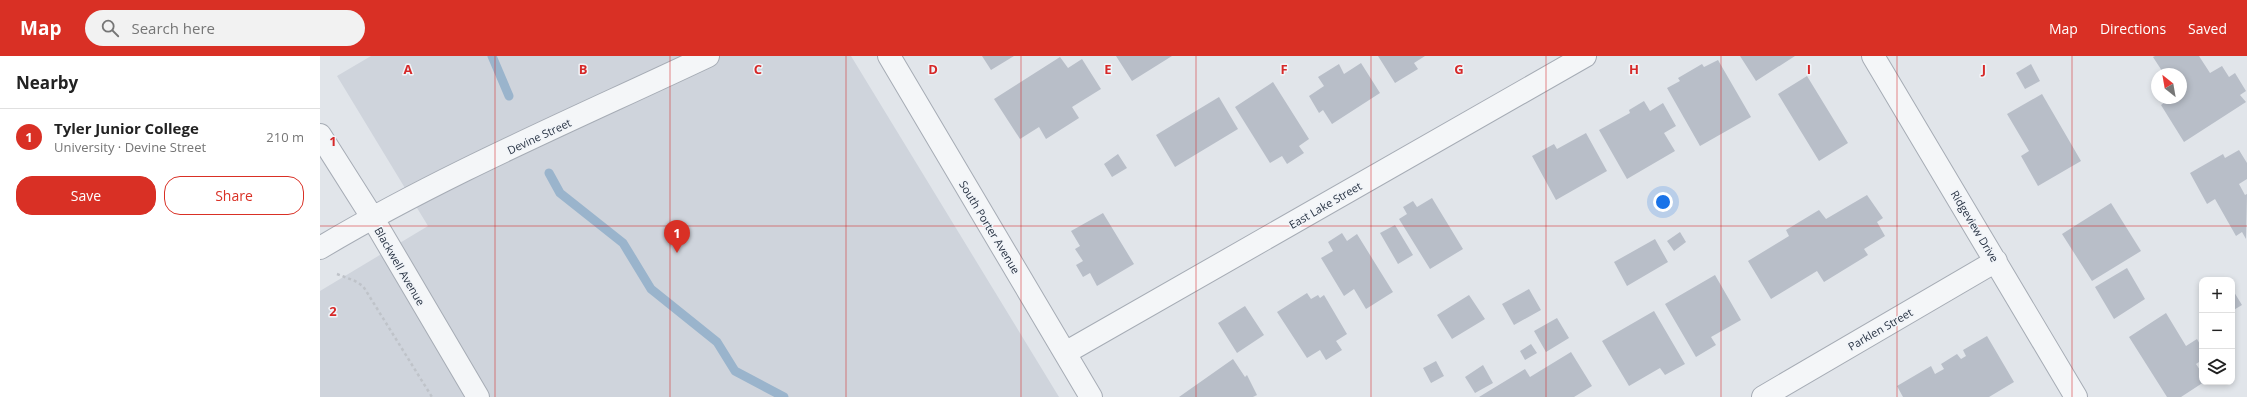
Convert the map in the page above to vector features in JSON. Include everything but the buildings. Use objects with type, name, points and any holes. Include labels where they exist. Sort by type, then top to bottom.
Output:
[{"type":"street","name":"Devine Street","points":[[320,248],[372,217],[708,56]]},
{"type":"street","name":"South Porter Avenue","points":[[889,56],[1091,397]]},
{"type":"street","name":"East Lake Street","points":[[1065,354],[1585,56]]},
{"type":"street","name":"Ridgeview Drive","points":[[1873,56],[2076,397]]},
{"type":"street","name":"Blackwell Avenue","points":[[320,135],[372,217],[478,397]]},
{"type":"street","name":"Parklen Street","points":[[1763,397],[1996,261]]},
{"type":"path","points":[[337,274],[363,286],[432,397]]},
{"type":"shaded area","points":[[371,56],[851,56],[1059,397],[320,397],[320,291],[428,226],[337,76]]},
{"type":"waterway","points":[[492,56],[509,96]]},
{"type":"waterway","points":[[549,173],[560,193],[623,243],[651,289],[717,342],[735,371],[784,397]]},
{"type":"place","name":"Tyler Junior College","points":[[677,253]]}]
